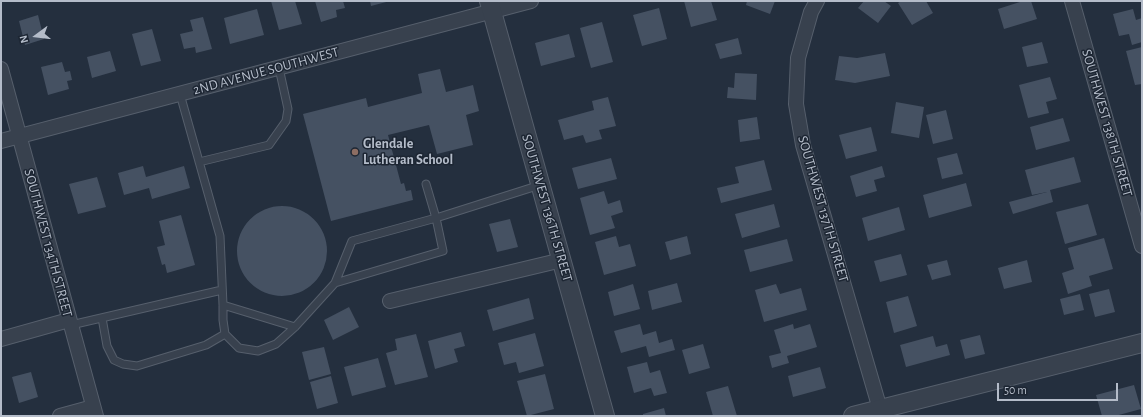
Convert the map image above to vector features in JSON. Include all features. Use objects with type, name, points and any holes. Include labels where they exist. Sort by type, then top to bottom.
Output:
[{"type":"street","name":"2ND AVENUE SOUTHWEST","points":[[1,141],[278,68],[490,6],[531,1]]},
{"type":"street","name":"SOUTHWEST 137TH STREET","points":[[817,1],[811,12],[798,58],[796,104],[803,145],[881,412]]},
{"type":"street","name":"SOUTHWEST 138TH STREET","points":[[1072,1],[1142,246]]},
{"type":"street","name":"SOUTHWEST 136TH STREET","points":[[490,6],[605,416]]},
{"type":"street","name":"SOUTHWEST 134TH STREET","points":[[1,69],[95,411]]},
{"type":"street","points":[[390,301],[562,260]]},
{"type":"street","points":[[1,339],[70,322]]},
{"type":"street","points":[[853,416],[881,412],[1142,343]]},
{"type":"street","points":[[60,416],[95,411]]},
{"type":"lane","points":[[199,162],[269,145],[286,121],[288,109],[278,68]]},
{"type":"lane","points":[[180,94],[220,236],[223,320],[225,334],[239,348],[258,351],[276,344],[295,327],[335,283],[352,242],[436,218],[540,184]]},
{"type":"lane","points":[[335,283],[443,251],[436,218],[426,184]]},
{"type":"lane","points":[[70,322],[102,318],[222,290]]},
{"type":"lane","points":[[223,305],[295,327]]},
{"type":"lane","points":[[102,318],[107,346],[114,360],[123,364],[136,366],[206,345],[225,334]]},
{"type":"building","points":[[271,1],[295,1],[302,24],[279,30]]},
{"type":"building","points":[[315,1],[343,1],[345,8],[336,10],[337,17],[321,22]]},
{"type":"building","points":[[370,1],[390,1],[371,6]]},
{"type":"building","points":[[684,1],[711,1],[717,20],[691,27]]},
{"type":"building","points":[[747,1],[775,1],[770,14],[746,5]]},
{"type":"building","points":[[864,1],[884,1],[891,6],[878,23],[858,8]]},
{"type":"building","points":[[901,1],[926,1],[933,13],[912,25],[898,3]]},
{"type":"building","points":[[1023,1],[1031,1],[1037,19],[1004,29],[998,9]]},
{"type":"building","points":[[659,8],[667,39],[642,46],[633,15]]},
{"type":"building","points":[[257,9],[264,35],[230,44],[224,18]]},
{"type":"building","points":[[1133,9],[1136,20],[1142,18],[1142,42],[1132,45],[1129,34],[1119,36],[1113,14]]},
{"type":"building","points":[[38,15],[44,39],[25,45],[19,21]]},
{"type":"building","points":[[203,17],[212,49],[196,53],[195,47],[184,49],[180,34],[193,31],[190,20]]},
{"type":"building","points":[[602,22],[613,62],[591,68],[580,28]]},
{"type":"building","points":[[152,29],[161,61],[141,66],[132,34]]},
{"type":"building","points":[[569,34],[575,57],[541,66],[535,43]]},
{"type":"building","points":[[738,38],[742,54],[720,59],[715,44]]},
{"type":"building","points":[[1042,42],[1048,63],[1027,67],[1022,47]]},
{"type":"building","points":[[1142,47],[1142,84],[1135,85],[1126,51]]},
{"type":"building","points":[[110,51],[116,71],[92,78],[87,57]]},
{"type":"building","points":[[885,53],[890,76],[855,83],[835,80],[839,56],[857,58]]},
{"type":"building","points":[[62,62],[65,72],[70,71],[72,80],[67,81],[69,89],[48,95],[41,67]]},
{"type":"building","points":[[440,69],[446,92],[473,85],[479,111],[466,115],[473,145],[437,154],[429,125],[388,135],[401,184],[404,183],[406,191],[411,190],[413,200],[331,221],[303,114],[366,98],[368,107],[422,93],[418,74]]},
{"type":"building","points":[[735,73],[757,74],[756,100],[727,98],[728,87],[734,88]]},
{"type":"building","points":[[1050,77],[1057,99],[1046,102],[1049,113],[1028,118],[1019,85]]},
{"type":"building","points":[[608,97],[616,126],[599,130],[602,139],[586,143],[583,135],[564,140],[558,120],[594,110],[592,101]]},
{"type":"building","points":[[896,102],[924,107],[919,138],[891,133]]},
{"type":"building","points":[[946,110],[953,139],[933,144],[926,115]]},
{"type":"building","points":[[757,117],[760,139],[740,142],[738,120]]},
{"type":"building","points":[[1063,118],[1070,141],[1036,150],[1030,127]]},
{"type":"building","points":[[871,127],[877,151],[846,159],[839,135]]},
{"type":"building","points":[[957,153],[963,174],[942,179],[937,158]]},
{"type":"building","points":[[1074,157],[1081,182],[1050,190],[1053,202],[1013,214],[1009,202],[1047,192],[1032,195],[1025,170]]},
{"type":"building","points":[[611,158],[617,179],[578,189],[572,168]]},
{"type":"building","points":[[764,160],[772,190],[721,203],[717,188],[739,183],[735,167]]},
{"type":"building","points":[[143,166],[146,177],[184,166],[190,188],[152,199],[149,188],[124,195],[118,173]]},
{"type":"building","points":[[882,166],[885,177],[874,180],[877,191],[856,197],[850,176]]},
{"type":"building","points":[[97,177],[106,207],[78,214],[69,184]]},
{"type":"building","points":[[966,183],[972,206],[929,218],[923,195]]},
{"type":"building","points":[[604,191],[608,204],[620,200],[623,212],[611,216],[615,228],[590,235],[580,198]]},
{"type":"building","points":[[774,204],[780,227],[742,238],[735,214]]},
{"type":"building","points":[[1088,204],[1097,235],[1065,244],[1056,212]]},
{"type":"building","points":[[282,206],[299,210],[314,219],[323,234],[327,251],[323,268],[314,283],[299,292],[282,296],[265,292],[250,283],[241,268],[237,251],[241,234],[250,219],[265,210]]},
{"type":"building","points":[[899,207],[905,230],[868,241],[862,218]]},
{"type":"building","points":[[181,215],[195,265],[167,273],[165,264],[162,265],[157,247],[165,245],[159,221]]},
{"type":"building","points":[[510,219],[518,247],[497,252],[489,224]]},
{"type":"building","points":[[616,236],[619,247],[630,244],[636,266],[604,275],[595,242]]},
{"type":"building","points":[[687,236],[691,254],[670,260],[665,242]]},
{"type":"building","points":[[1104,238],[1113,269],[1089,276],[1092,286],[1068,294],[1062,273],[1074,269],[1068,248]]},
{"type":"building","points":[[787,239],[793,261],[750,272],[744,250]]},
{"type":"building","points":[[901,254],[907,275],[880,282],[874,261]]},
{"type":"building","points":[[947,260],[951,275],[932,280],[927,265]]},
{"type":"building","points":[[1027,260],[1032,282],[1004,289],[998,268]]},
{"type":"building","points":[[677,283],[682,302],[652,310],[648,291]]},
{"type":"building","points":[[633,284],[640,309],[614,316],[608,292]]},
{"type":"building","points":[[776,284],[780,294],[801,288],[807,310],[764,322],[755,290]]},
{"type":"building","points":[[1109,289],[1115,312],[1095,317],[1089,294]]},
{"type":"building","points":[[1080,294],[1084,310],[1064,315],[1060,299]]},
{"type":"building","points":[[908,296],[917,326],[894,333],[886,302]]},
{"type":"building","points":[[529,298],[534,319],[493,331],[487,310]]},
{"type":"building","points":[[349,307],[359,327],[333,340],[324,320]]},
{"type":"building","points":[[640,324],[643,335],[656,331],[659,343],[672,339],[675,350],[649,357],[646,346],[621,353],[614,331]]},
{"type":"building","points":[[793,324],[794,329],[810,324],[817,347],[787,356],[789,363],[772,368],[769,356],[781,353],[774,330]]},
{"type":"building","points":[[461,332],[465,346],[454,349],[458,362],[435,369],[428,341]]},
{"type":"building","points":[[535,333],[544,366],[519,373],[516,362],[504,365],[498,343]]},
{"type":"building","points":[[416,334],[428,377],[395,385],[386,353],[397,350],[395,339]]},
{"type":"building","points":[[980,335],[985,354],[965,359],[960,340]]},
{"type":"building","points":[[933,336],[936,347],[947,344],[950,355],[906,367],[900,345]]},
{"type":"building","points":[[703,344],[710,368],[689,374],[682,350]]},
{"type":"building","points":[[324,347],[331,374],[309,380],[302,352]]},
{"type":"building","points":[[378,358],[386,387],[352,396],[344,367]]},
{"type":"building","points":[[647,362],[650,373],[660,370],[667,393],[654,396],[651,388],[634,393],[627,367]]},
{"type":"building","points":[[820,367],[826,388],[793,397],[788,376]]},
{"type":"building","points":[[31,372],[38,397],[19,403],[12,377]]},
{"type":"building","points":[[545,374],[554,409],[527,416],[517,381]]},
{"type":"building","points":[[331,376],[338,403],[317,409],[310,382]]},
{"type":"building","points":[[1134,385],[1141,409],[1115,416],[1102,416],[1096,395]]},
{"type":"building","points":[[728,386],[737,416],[713,416],[706,392]]},
{"type":"building","points":[[664,408],[666,416],[643,416],[643,414]]},
{"type":"place","name":"Glendale Lutheran School","points":[[355,152]]}]
